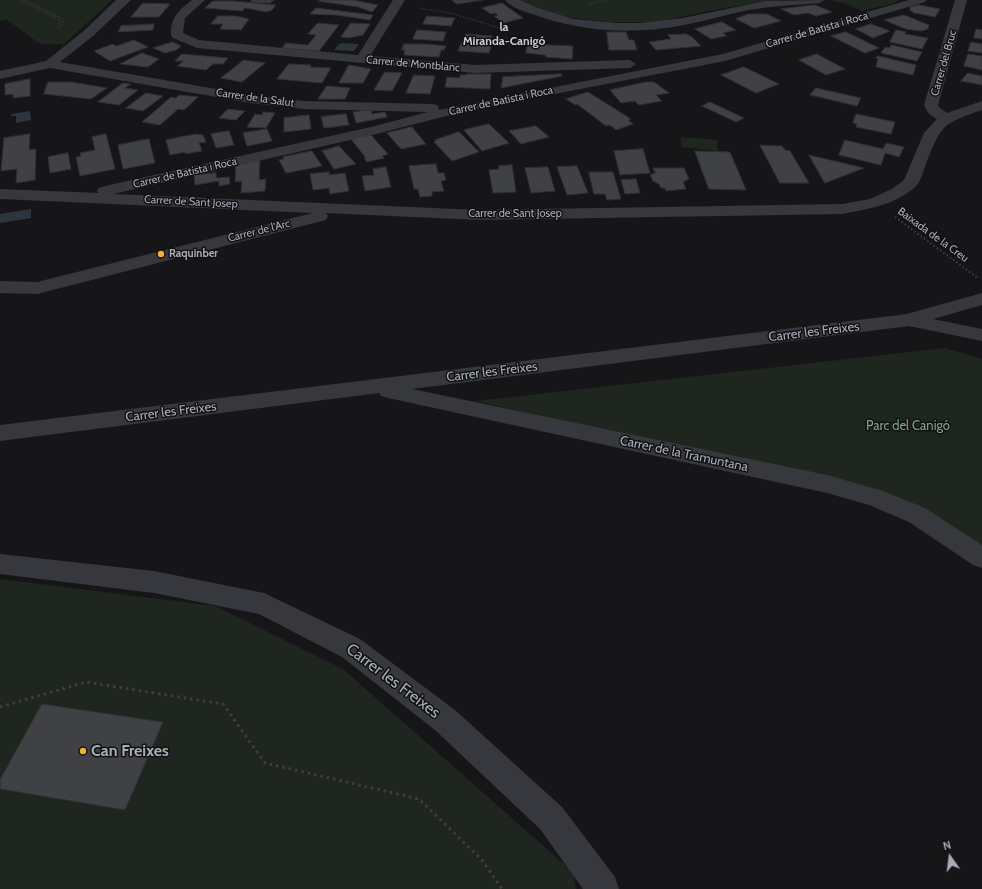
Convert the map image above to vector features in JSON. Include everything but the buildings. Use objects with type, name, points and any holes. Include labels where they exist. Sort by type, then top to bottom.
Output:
[{"type":"street","points":[[0,75],[50,64],[90,33],[125,0]]},
{"type":"street","name":"Carrer de Montblanc","points":[[199,0],[179,17],[175,25],[177,35],[197,44],[361,60],[475,69],[697,61]]},
{"type":"street","points":[[511,0],[550,18],[579,23],[652,26],[684,22],[747,7],[818,0]]},
{"type":"street","points":[[895,0],[917,1]]},
{"type":"street","name":"Carrer del Bruc","points":[[946,118],[934,111],[931,105],[961,0]]},
{"type":"street","name":"Carrer de Batista i Roca","points":[[79,197],[372,131],[461,108],[725,56],[917,1]]},
{"type":"street","points":[[361,60],[398,2]]},
{"type":"street","name":"Carrer de la Salut","points":[[50,64],[94,73],[251,99],[304,105],[461,108]]},
{"type":"street","name":"Carrer de Sant Josep","points":[[0,194],[342,210],[487,215],[842,209],[874,202],[898,192],[911,182],[931,133],[946,118],[982,105]]},
{"type":"street","name":"Carrer de l'Arc","points":[[0,287],[37,288],[342,210]]},
{"type":"street","name":"Carrer les Freixes","points":[[0,433],[908,320],[982,299]]},
{"type":"street","points":[[908,320],[982,335]]},
{"type":"street","name":"Carrer de la Tramuntana","points":[[371,388],[827,484],[876,498],[917,515],[982,558]]},
{"type":"street","name":"Carrer les Freixes","points":[[0,564],[154,582],[264,604],[351,648],[445,720],[551,818],[603,889]]},
{"type":"path","points":[[20,0],[60,20],[59,36]]},
{"type":"path","points":[[25,0],[63,18],[62,33]]},
{"type":"path","points":[[398,2],[454,14],[506,30]]},
{"type":"path","name":"Baixada de la Creu","points":[[874,202],[982,281]]},
{"type":"path","points":[[0,707],[86,682],[223,704],[266,763],[419,799],[482,860],[502,889]]},
{"type":"green space","points":[[0,0],[112,0],[64,44],[40,44],[6,19],[0,21]]},
{"type":"green space","points":[[518,0],[783,0],[730,7],[656,22],[611,22],[555,16]]},
{"type":"green space","points":[[827,0],[898,0],[895,3],[862,11],[844,3]]},
{"type":"green space","points":[[681,137],[717,140],[718,151],[681,147]]},
{"type":"green space","name":"Parc del Canigó","points":[[945,348],[982,359],[982,554],[912,503],[476,401]]},
{"type":"green space","points":[[0,579],[215,606],[343,669],[573,872],[576,889],[0,889]]},
{"type":"shaded area","points":[[339,44],[359,44],[354,51],[334,50]]},
{"type":"shaded area","points":[[30,111],[31,120],[16,123],[16,116],[11,116],[11,114]]},
{"type":"shaded area","points":[[31,209],[31,218],[0,223],[0,214]]},
{"type":"place","name":"Raquinber","points":[[161,254]]},
{"type":"place","name":"Can Freixes","points":[[83,751]]},
{"type":"district","name":"la Miranda-Canigó","points":[[504,34]]}]
